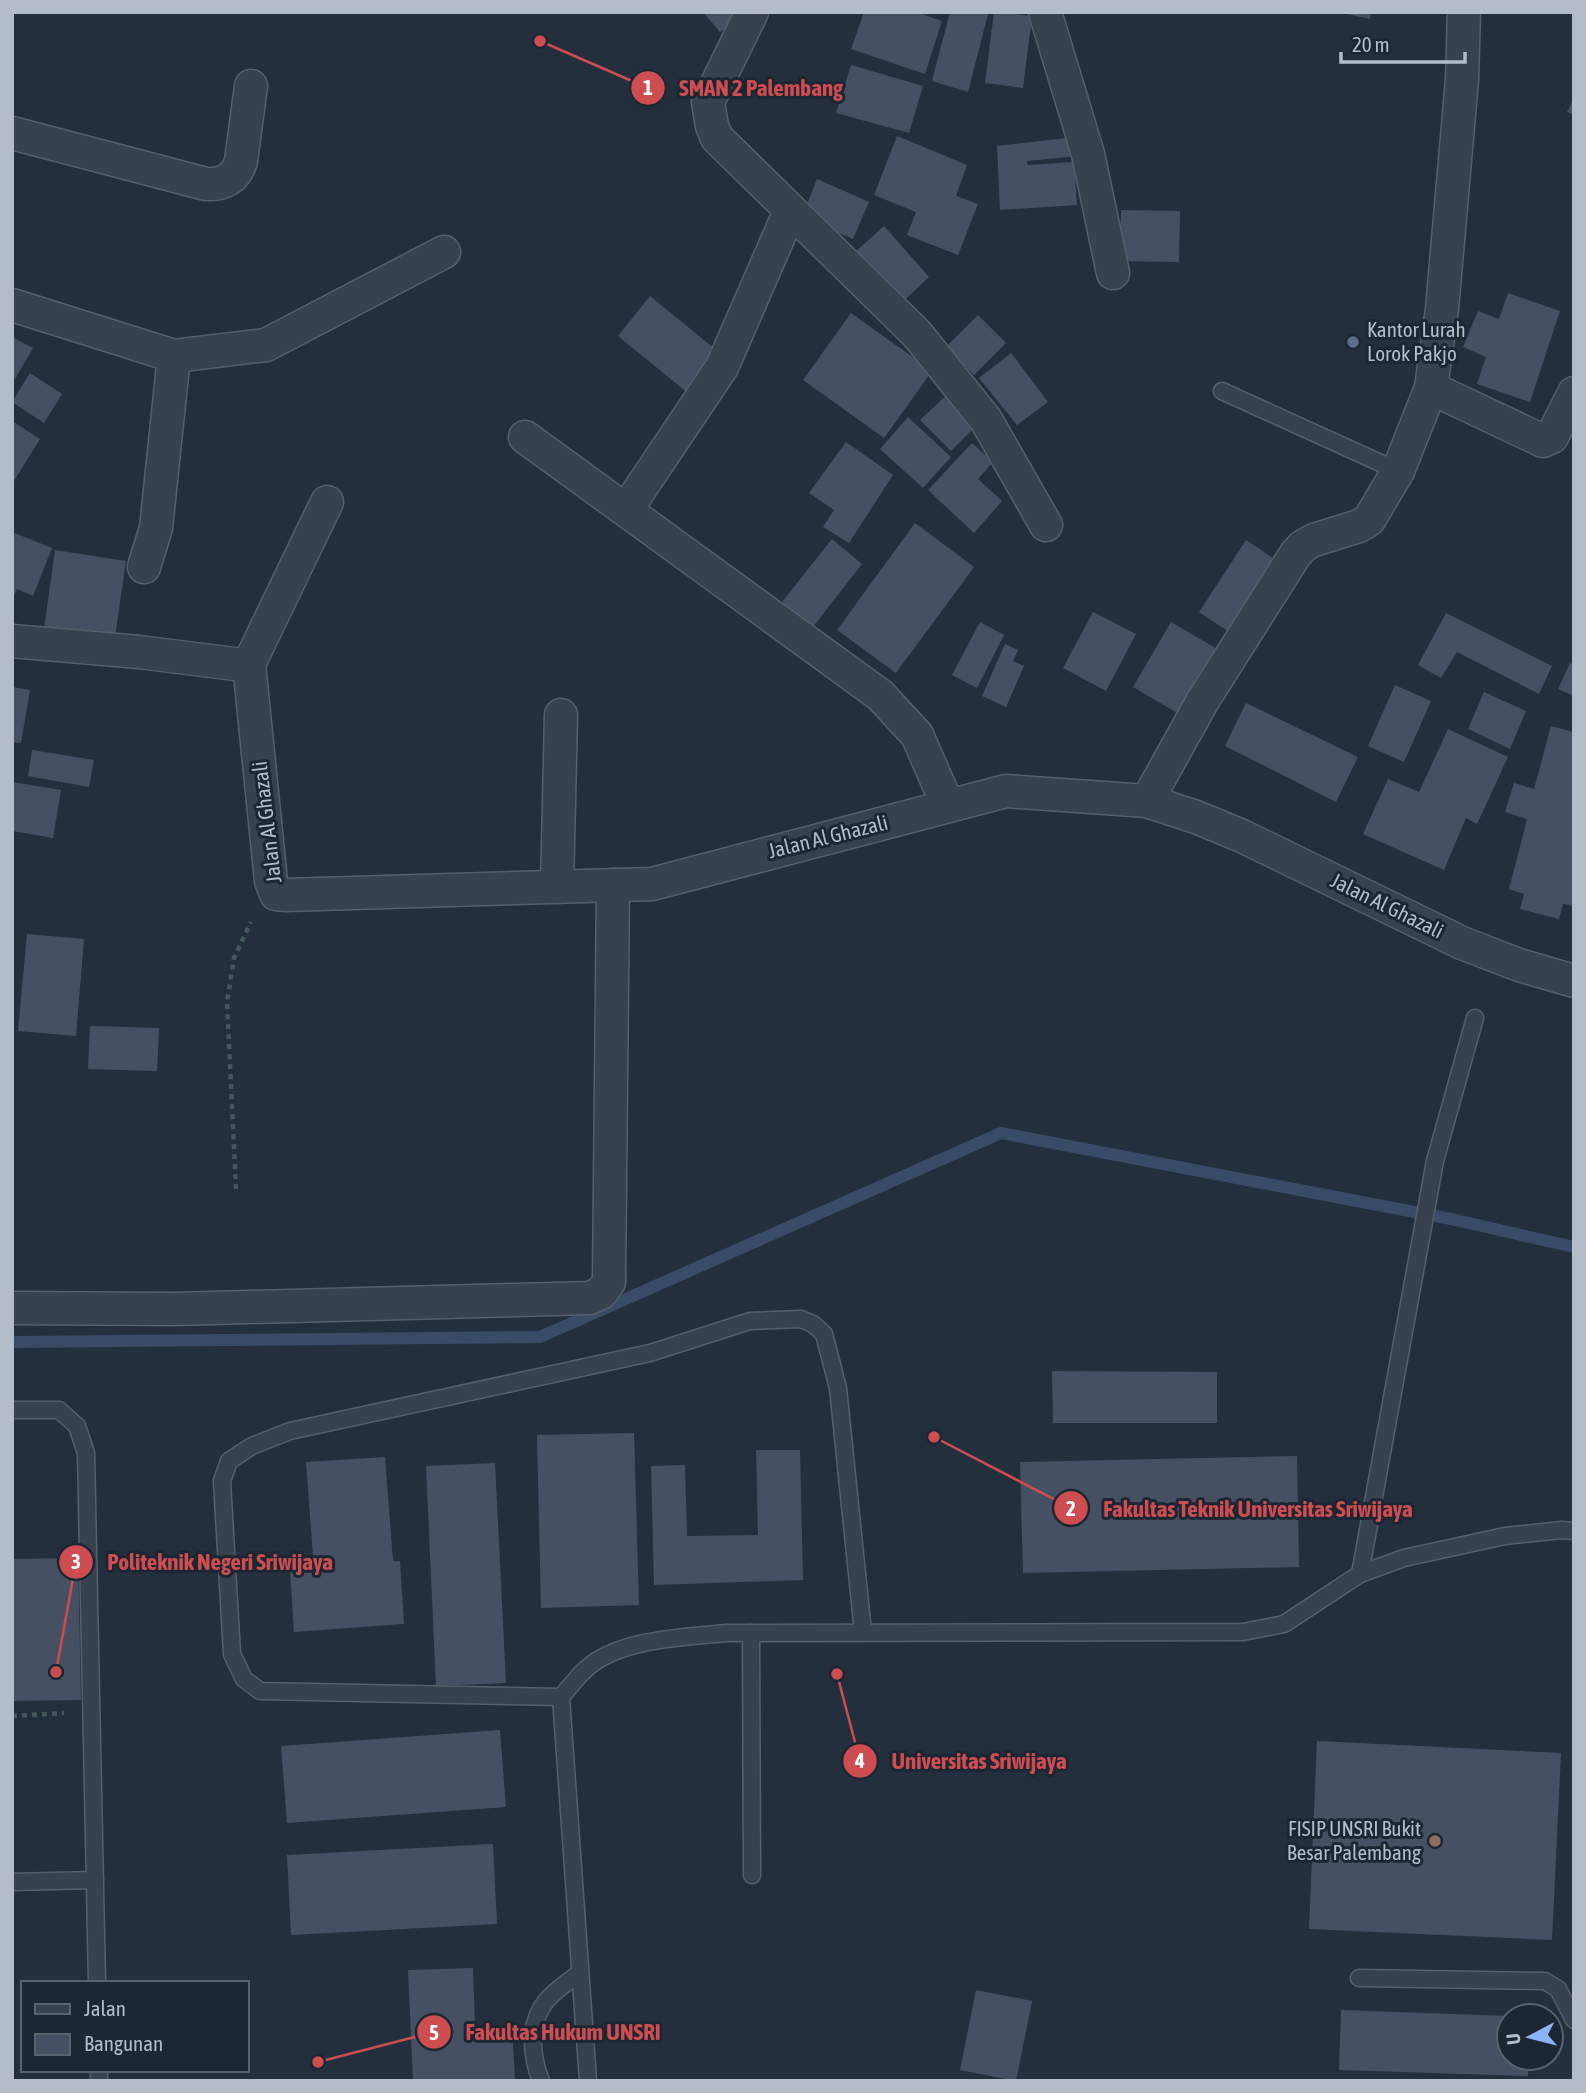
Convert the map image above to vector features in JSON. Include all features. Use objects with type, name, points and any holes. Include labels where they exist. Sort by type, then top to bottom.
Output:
[{"type":"street","points":[[752,12],[708,102],[708,112],[718,138],[727,150],[917,334],[986,420],[1046,525]]},
{"type":"street","points":[[1045,12],[1088,155],[1113,273]]},
{"type":"street","points":[[1147,802],[1202,702],[1295,555],[1303,546],[1314,540],[1359,526],[1369,520],[1398,471],[1431,388],[1442,309],[1459,121],[1464,12]]},
{"type":"street","points":[[12,133],[206,184],[219,185],[237,173],[242,161],[251,86]]},
{"type":"street","points":[[626,510],[722,367],[790,211]]},
{"type":"street","points":[[12,305],[174,356],[266,345],[444,252]]},
{"type":"street","points":[[144,567],[156,528],[174,356]]},
{"type":"street","points":[[1431,388],[1543,441],[1552,437],[1574,393]]},
{"type":"street","points":[[525,437],[880,695],[917,735],[948,806]]},
{"type":"street","points":[[12,641],[249,664],[327,502]]},
{"type":"street","name":"Jalan Al Ghazali","points":[[249,664],[271,880],[276,894],[652,884],[1006,791],[1147,802],[1196,817],[1242,836],[1462,943],[1519,965],[1574,981]]},
{"type":"street","points":[[557,887],[561,715]]},
{"type":"street","points":[[12,1308],[188,1308],[590,1298],[601,1293],[609,1282],[613,885]]},
{"type":"lane","points":[[1222,391],[1398,471]]},
{"type":"lane","points":[[1360,1574],[1435,1161],[1475,1018]]},
{"type":"lane","points":[[561,1698],[260,1691],[244,1679],[232,1654],[222,1481],[229,1461],[252,1446],[290,1431],[650,1353],[750,1321],[801,1319],[814,1324],[824,1334],[838,1388],[863,1632]]},
{"type":"lane","points":[[12,1410],[59,1409],[77,1426],[86,1453],[97,1981]]},
{"type":"lane","points":[[588,2081],[561,1698],[587,1668],[604,1657],[655,1639],[751,1633],[1252,1631],[1284,1624],[1360,1574],[1404,1558],[1505,1536],[1574,1531]]},
{"type":"lane","points":[[751,1633],[752,1875]]},
{"type":"lane","points":[[12,1882],[95,1880]]},
{"type":"lane","points":[[541,2081],[534,2064],[533,2039],[537,2017],[547,2000],[580,1972]]},
{"type":"lane","points":[[1359,1978],[1545,1981],[1558,1989],[1574,2020]]},
{"type":"path","points":[[236,1189],[228,1002],[234,958],[248,926],[276,894]]},
{"type":"path","points":[[12,1716],[92,1711]]},
{"type":"building","points":[[703,12],[740,12],[743,16],[720,32]]},
{"type":"building","points":[[864,12],[916,12],[942,21],[925,74],[851,49]]},
{"type":"building","points":[[950,12],[988,14],[968,92],[932,81]]},
{"type":"building","points":[[994,12],[1032,16],[1023,88],[985,83]]},
{"type":"building","points":[[1337,12],[1371,12],[1370,19]]},
{"type":"building","points":[[851,65],[923,86],[909,133],[836,113]]},
{"type":"building","points":[[1574,98],[1574,115],[1567,112]]},
{"type":"building","points":[[897,136],[967,165],[956,196],[978,204],[958,255],[907,235],[916,212],[874,195]]},
{"type":"building","points":[[1076,137],[1078,156],[1027,161],[1028,165],[1074,162],[1077,205],[1000,210],[997,146]]},
{"type":"building","points":[[817,179],[869,202],[853,239],[802,217]]},
{"type":"building","points":[[1121,210],[1180,211],[1179,262],[1120,261]]},
{"type":"building","points":[[884,226],[929,277],[899,305],[853,254]]},
{"type":"building","points":[[1508,293],[1560,311],[1530,402],[1477,384],[1486,357],[1463,347],[1478,311],[1499,319]]},
{"type":"building","points":[[650,296],[721,354],[689,394],[618,336]]},
{"type":"building","points":[[851,313],[932,371],[884,438],[803,380]]},
{"type":"building","points":[[978,315],[1006,343],[974,375],[946,347]]},
{"type":"building","points":[[12,337],[33,348],[12,384]]},
{"type":"building","points":[[1011,353],[1048,402],[1017,425],[979,378]]},
{"type":"building","points":[[30,373],[62,394],[44,423],[12,402]]},
{"type":"building","points":[[951,391],[981,421],[951,451],[920,420]]},
{"type":"building","points":[[908,417],[951,457],[923,488],[880,449]]},
{"type":"building","points":[[12,421],[40,439],[12,484]]},
{"type":"building","points":[[846,442],[893,475],[849,543],[823,527],[834,510],[809,493]]},
{"type":"building","points":[[972,443],[993,462],[978,479],[1002,501],[974,533],[928,490]]},
{"type":"building","points":[[915,523],[974,567],[896,673],[837,630]]},
{"type":"building","points":[[12,532],[52,548],[33,596],[17,589],[12,600]]},
{"type":"building","points":[[832,539],[862,564],[809,632],[778,607]]},
{"type":"building","points":[[1246,540],[1279,562],[1232,634],[1199,612]]},
{"type":"building","points":[[55,550],[126,561],[115,637],[66,630],[65,639],[43,636]]},
{"type":"building","points":[[1093,612],[1136,634],[1106,691],[1063,668]]},
{"type":"building","points":[[1446,613],[1552,666],[1539,694],[1457,652],[1441,678],[1418,665]]},
{"type":"building","points":[[980,622],[1004,635],[977,688],[952,675]]},
{"type":"building","points":[[1171,622],[1219,650],[1181,715],[1133,687]]},
{"type":"building","points":[[1005,644],[1018,650],[1013,661],[1024,666],[1006,707],[982,696]]},
{"type":"building","points":[[1570,663],[1574,665],[1574,696],[1558,689]]},
{"type":"building","points":[[1395,685],[1431,701],[1404,762],[1368,746]]},
{"type":"building","points":[[12,687],[30,690],[21,743],[12,742]]},
{"type":"building","points":[[1484,692],[1526,711],[1510,749],[1468,729]]},
{"type":"building","points":[[1246,703],[1358,757],[1336,802],[1225,746]]},
{"type":"building","points":[[1551,726],[1574,732],[1574,906],[1563,904],[1559,919],[1520,909],[1524,894],[1509,889],[1527,819],[1505,812],[1514,783],[1534,789]]},
{"type":"building","points":[[1448,729],[1508,757],[1477,824],[1466,818],[1444,870],[1363,834],[1388,779],[1419,792]]},
{"type":"building","points":[[32,750],[94,760],[89,787],[28,776]]},
{"type":"building","points":[[12,782],[61,790],[53,838],[12,831]]},
{"type":"building","points":[[27,934],[84,939],[76,1036],[18,1031]]},
{"type":"building","points":[[90,1026],[159,1028],[157,1071],[88,1069]]},
{"type":"building","points":[[1052,1371],[1217,1372],[1217,1423],[1053,1423]]},
{"type":"building","points":[[634,1433],[639,1605],[541,1608],[537,1435]]},
{"type":"building","points":[[756,1450],[800,1450],[803,1580],[654,1585],[651,1466],[685,1465],[687,1536],[758,1535]]},
{"type":"building","points":[[1297,1456],[1299,1567],[1023,1573],[1020,1462]]},
{"type":"building","points":[[385,1457],[393,1561],[400,1561],[404,1624],[294,1632],[290,1571],[314,1569],[306,1462]]},
{"type":"building","points":[[495,1463],[506,1683],[436,1686],[426,1466]]},
{"type":"building","points":[[78,1558],[81,1700],[12,1701],[12,1559]]},
{"type":"building","points":[[500,1730],[506,1807],[287,1823],[281,1746]]},
{"type":"building","name":"FISIP UNSRI Bukit Besar Palembang","points":[[1317,1741],[1561,1753],[1552,1940],[1309,1929]]},
{"type":"building","points":[[493,1844],[497,1924],[291,1935],[287,1855]]},
{"type":"building","points":[[473,1968],[475,2026],[512,2025],[515,2081],[413,2081],[408,1970]]},
{"type":"building","points":[[976,1990],[1032,2001],[1016,2081],[960,2070]]},
{"type":"building","points":[[1341,2010],[1495,2016],[1495,2072],[1528,2072],[1528,2076],[1339,2070]]},
{"type":"waterway","points":[[12,1342],[540,1337],[1001,1133],[1451,1219],[1574,1247]]},
{"type":"place","name":"SMAN 2 Palembang","points":[[540,41]]},
{"type":"place","name":"Kantor Lurah Lorok Pakjo","points":[[1353,342]]},
{"type":"place","name":"Fakultas Teknik Universitas Sriwijaya","points":[[934,1437]]},
{"type":"place","name":"Politeknik Negeri Sriwijaya","points":[[56,1672]]},
{"type":"place","name":"Universitas Sriwijaya","points":[[837,1674]]},
{"type":"place","name":"FISIP UNSRI Bukit Besar Palembang","points":[[1435,1841]]},
{"type":"place","name":"Fakultas Hukum UNSRI","points":[[318,2062]]}]
